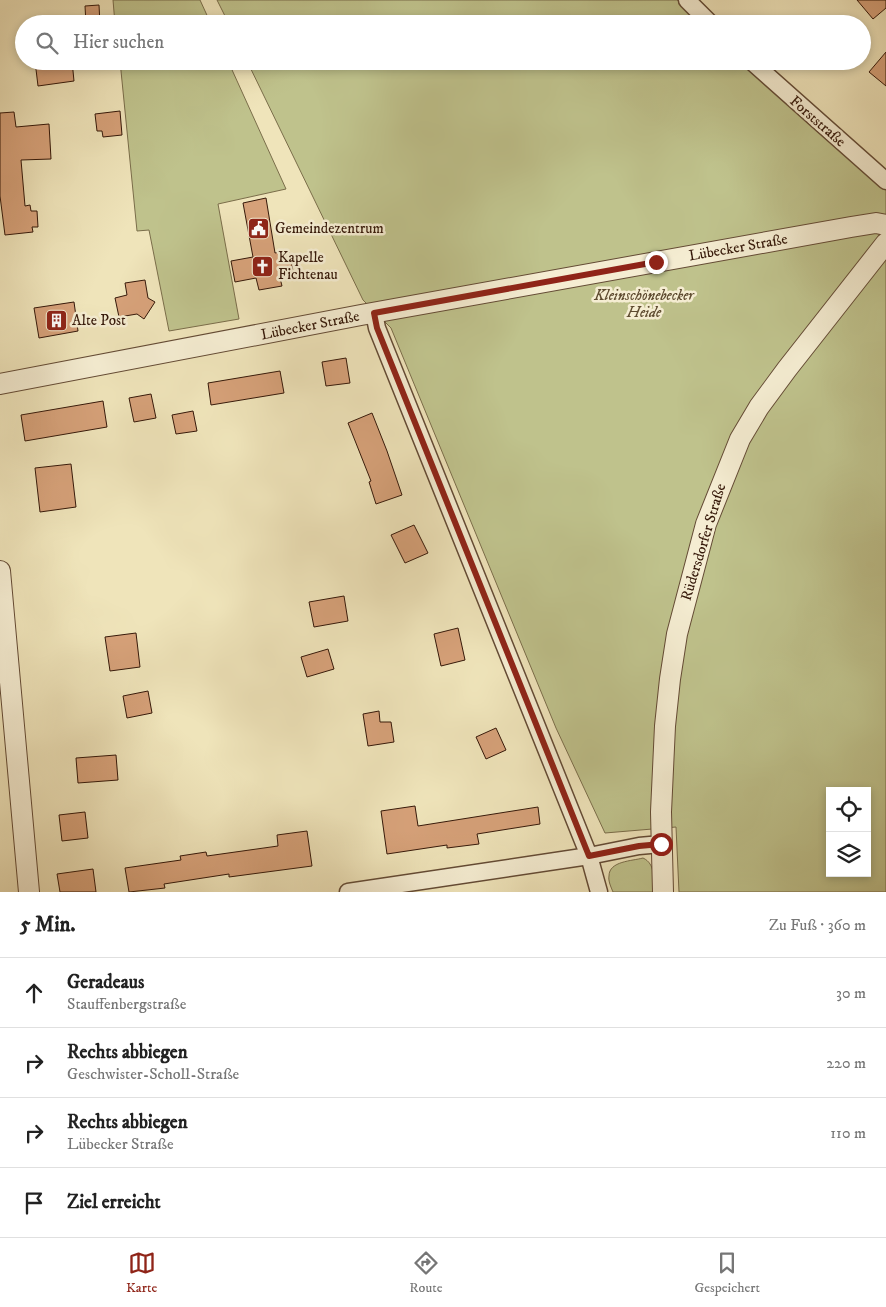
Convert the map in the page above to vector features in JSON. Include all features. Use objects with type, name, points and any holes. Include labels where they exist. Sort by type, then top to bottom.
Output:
[{"type":"street","points":[[687,0],[702,15]]},
{"type":"street","name":"Forststraße","points":[[761,70],[886,181]]},
{"type":"street","name":"Lübecker Straße","points":[[0,384],[374,313],[851,227],[876,223],[886,225]]},
{"type":"street","name":"Rüdersdorfer Straße","points":[[663,892],[660,812],[665,726],[677,634],[706,524],[740,439],[759,408],[786,369],[886,243]]},
{"type":"street","points":[[374,313],[377,328],[589,856],[599,892]]},
{"type":"street","points":[[0,571],[29,892]]},
{"type":"street","points":[[348,892],[661,844]]},
{"type":"green space","points":[[113,0],[200,0],[207,15],[114,15]]},
{"type":"green space","points":[[217,0],[677,0],[694,15],[224,15]]},
{"type":"green space","points":[[121,70],[232,70],[286,189],[218,204],[239,319],[169,331],[149,230],[137,231]]},
{"type":"green space","name":"Kleinschönebecker Heide","points":[[251,70],[756,70],[886,185],[886,892],[679,892],[676,827],[605,833],[556,728],[391,328],[363,300]]},
{"type":"green space","points":[[643,858],[652,868],[654,892],[613,892],[609,878],[613,867],[622,862]]},
{"type":"building","points":[[857,0],[886,0],[886,8],[873,19]]},
{"type":"building","points":[[99,5],[100,15],[86,15],[85,6]]},
{"type":"building","points":[[886,52],[886,86],[869,72]]},
{"type":"building","points":[[36,70],[73,70],[74,81],[38,86]]},
{"type":"building","points":[[120,111],[122,135],[103,137],[102,131],[97,131],[95,114]]},
{"type":"building","points":[[14,112],[16,127],[49,124],[51,159],[21,160],[25,206],[30,205],[31,211],[37,211],[38,227],[32,227],[33,232],[5,235],[0,196],[0,113]]},
{"type":"building","points":[[266,198],[275,253],[289,250],[293,271],[279,274],[282,286],[259,290],[256,278],[235,282],[231,261],[253,257],[243,203]]},
{"type":"building","points":[[145,280],[148,298],[155,302],[144,319],[137,314],[119,317],[115,298],[127,295],[125,283]]},
{"type":"building","name":"Alte Post","points":[[74,302],[78,331],[39,338],[34,308]]},
{"type":"building","points":[[346,358],[350,383],[326,386],[322,362]]},
{"type":"building","points":[[280,371],[284,393],[211,405],[208,383]]},
{"type":"building","points":[[151,394],[156,418],[134,422],[129,398]]},
{"type":"building","points":[[103,401],[107,427],[25,441],[21,415]]},
{"type":"building","points":[[193,411],[197,431],[176,434],[172,415]]},
{"type":"building","points":[[372,413],[402,495],[376,504],[369,482],[371,481],[348,423]]},
{"type":"building","points":[[71,464],[76,507],[40,512],[35,468]]},
{"type":"building","points":[[414,525],[428,553],[405,563],[391,535]]},
{"type":"building","points":[[344,596],[348,621],[314,627],[309,602]]},
{"type":"building","points":[[458,628],[465,660],[441,666],[434,634]]},
{"type":"building","points":[[136,633],[140,667],[110,671],[105,637]]},
{"type":"building","points":[[328,649],[334,669],[307,677],[301,657]]},
{"type":"building","points":[[148,691],[152,713],[127,718],[123,696]]},
{"type":"building","points":[[379,711],[380,722],[391,722],[394,742],[368,746],[363,714]]},
{"type":"building","points":[[496,728],[506,750],[486,759],[476,737]]},
{"type":"building","points":[[116,755],[118,780],[78,783],[76,758]]},
{"type":"building","points":[[415,806],[418,826],[538,807],[540,824],[477,834],[479,844],[447,848],[447,845],[387,854],[381,811]]},
{"type":"building","points":[[85,812],[88,838],[62,841],[59,815]]},
{"type":"building","points":[[307,831],[312,866],[229,877],[229,874],[164,884],[165,888],[129,892],[125,868],[181,860],[180,856],[206,852],[207,856],[278,846],[277,835]]},
{"type":"building","points":[[93,869],[96,892],[60,892],[57,874]]},
{"type":"place","name":"Gemeindezentrum","points":[[259,228]]},
{"type":"place","name":"Kapelle Fichtenau","points":[[262,266]]},
{"type":"place","name":"Alte Post","points":[[56,320]]},
{"type":"route","points":[[656,262],[374,313],[377,328],[589,856],[639,846],[661,844]]}]
